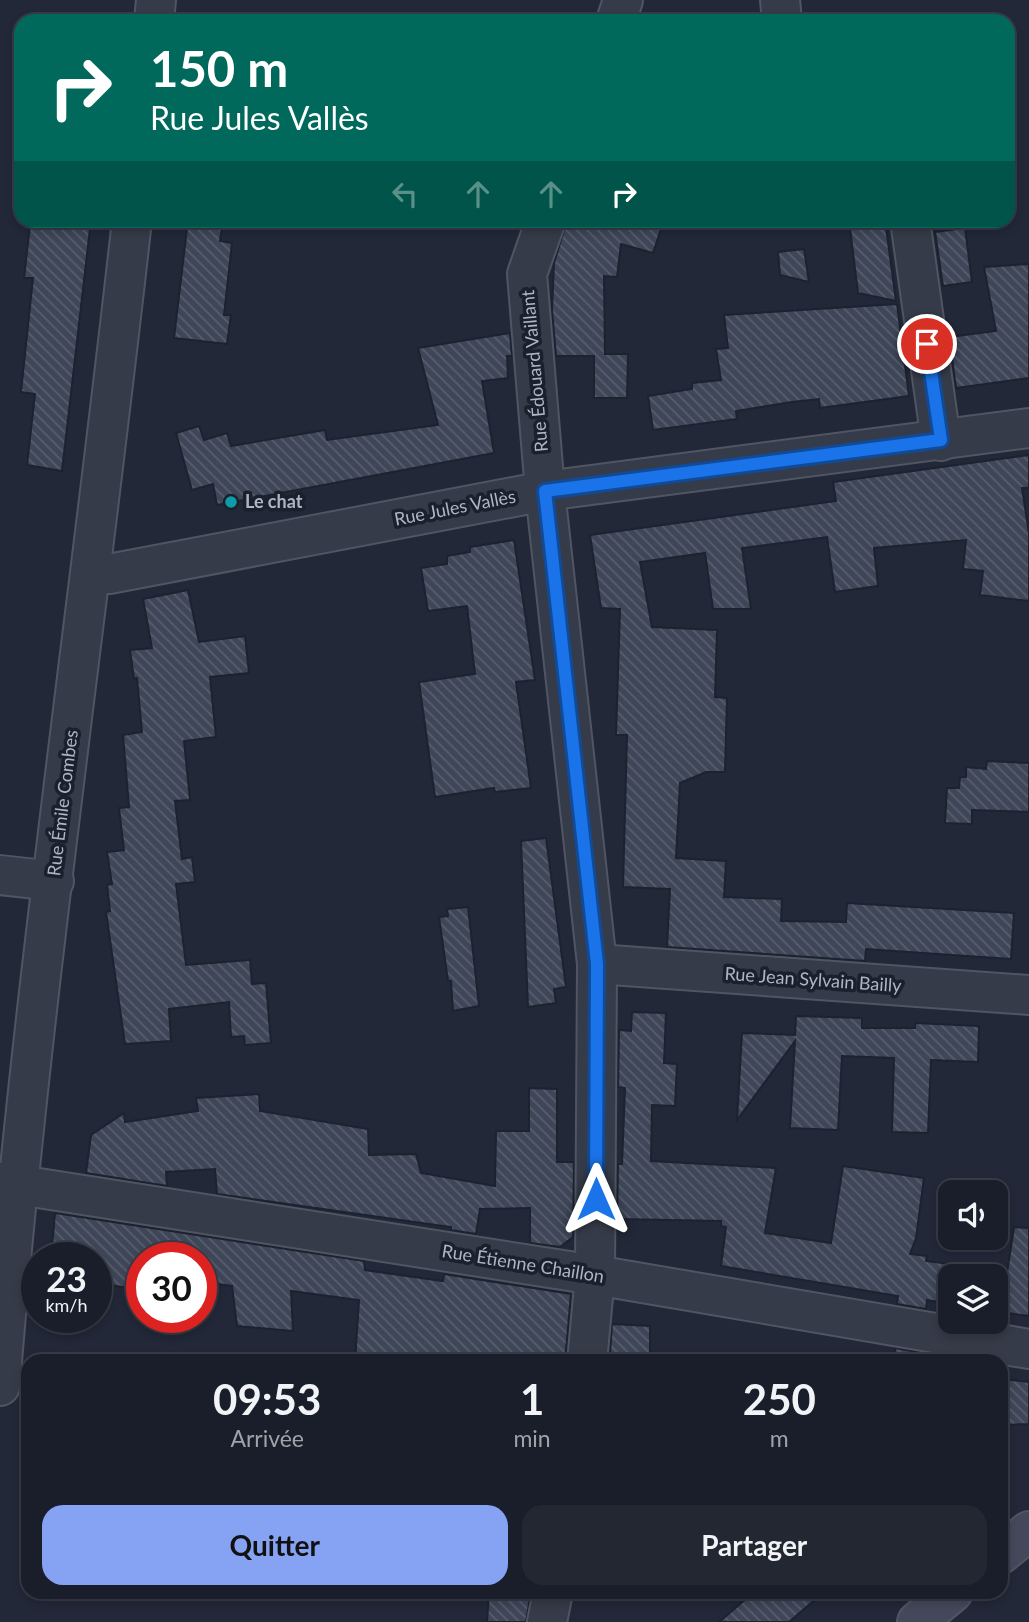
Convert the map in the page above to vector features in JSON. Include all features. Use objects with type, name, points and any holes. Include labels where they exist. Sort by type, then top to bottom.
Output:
[{"type":"main road","points":[[1008,1548],[1029,1531]]},
{"type":"main road","points":[[917,1622],[945,1599]]},
{"type":"street","name":"Rue Émile Combes","points":[[0,1387],[8,1183],[54,881],[131,228]]},
{"type":"street","name":"Rue Édouard Vaillant","points":[[543,228],[527,274],[545,491],[597,964],[596,1275],[588,1354]]},
{"type":"street","points":[[911,228],[941,440]]},
{"type":"street","name":"Rue Jules Vallès","points":[[91,572],[109,573],[545,491],[1029,428]]},
{"type":"street","points":[[0,875],[54,881]]},
{"type":"street","name":"Rue Jean Sylvain Bailly","points":[[597,964],[1029,995]]},
{"type":"street","name":"Rue Étienne Chaillon","points":[[8,1183],[596,1275],[1029,1349]]},
{"type":"street","points":[[547,1622],[552,1599]]},
{"type":"building","points":[[30,228],[90,228],[62,471],[27,465],[35,394],[21,392],[33,278],[24,278]]},
{"type":"building","points":[[187,228],[222,228],[220,241],[232,243],[224,315],[231,315],[227,344],[174,338]]},
{"type":"building","points":[[565,228],[661,229],[653,253],[621,244],[617,277],[604,276],[605,354],[628,354],[627,398],[594,398],[594,356],[556,356],[552,310],[554,263]]},
{"type":"building","points":[[850,228],[886,228],[896,301],[858,293]]},
{"type":"building","points":[[965,228],[972,282],[943,286],[935,232]]},
{"type":"building","points":[[804,249],[809,282],[780,275],[778,252]]},
{"type":"building","points":[[1029,264],[1029,378],[956,388],[949,337],[996,331],[984,267]]},
{"type":"building","points":[[897,304],[909,396],[820,408],[819,399],[792,402],[736,411],[737,419],[653,430],[648,396],[692,389],[692,383],[721,380],[716,349],[728,348],[724,315]]},
{"type":"building","points":[[510,333],[512,356],[507,356],[508,378],[482,381],[494,453],[217,505],[213,484],[192,490],[176,433],[199,426],[204,440],[227,433],[231,446],[325,430],[327,440],[438,425],[418,348]]},
{"type":"building","points":[[1029,455],[1029,488],[1022,488],[1029,533],[1029,601],[980,595],[983,571],[963,569],[966,540],[874,548],[878,586],[835,592],[827,537],[742,548],[751,609],[713,609],[705,553],[640,562],[652,627],[717,630],[715,697],[727,698],[725,772],[706,772],[680,783],[676,858],[726,861],[724,897],[782,899],[781,921],[846,922],[847,903],[1014,913],[1011,959],[866,949],[865,961],[667,947],[670,889],[623,887],[627,735],[616,735],[620,609],[601,608],[590,535],[836,501],[833,482]]},
{"type":"building","points":[[514,540],[535,680],[516,682],[531,788],[495,792],[494,788],[435,797],[419,682],[475,674],[467,606],[428,611],[421,568],[447,564],[447,556],[470,552],[470,547]]},
{"type":"building","points":[[188,590],[199,642],[245,636],[249,673],[210,677],[216,737],[184,741],[190,800],[175,801],[182,859],[192,857],[195,882],[176,884],[186,965],[250,960],[252,984],[266,983],[271,1043],[245,1045],[244,1036],[231,1037],[229,1002],[169,1009],[171,1041],[125,1044],[106,912],[110,911],[107,885],[112,884],[107,852],[124,850],[119,808],[129,807],[123,735],[142,732],[137,678],[134,679],[130,650],[152,648],[143,599]]},
{"type":"building","points":[[987,761],[1029,763],[1029,812],[972,810],[972,824],[945,823],[947,788],[959,788],[960,777],[966,777],[966,767],[986,769]]},
{"type":"building","points":[[546,838],[566,987],[554,989],[556,1003],[528,1007],[521,841]]},
{"type":"building","points":[[468,907],[479,1006],[453,1011],[451,981],[448,981],[439,917],[448,916],[447,909]]},
{"type":"building","points":[[632,1012],[666,1013],[664,1063],[677,1064],[675,1106],[652,1105],[651,1161],[776,1168],[765,1233],[831,1243],[843,1166],[924,1178],[916,1238],[910,1254],[927,1256],[926,1261],[950,1264],[938,1264],[938,1302],[927,1300],[926,1309],[897,1304],[898,1296],[721,1266],[726,1227],[721,1226],[721,1221],[617,1219],[618,1164],[622,1164],[625,1088],[618,1087],[619,1030],[631,1031]]},
{"type":"building","points":[[796,1016],[862,1018],[862,1028],[915,1028],[915,1023],[979,1026],[978,1062],[931,1060],[928,1133],[892,1132],[894,1058],[842,1056],[838,1130],[790,1128],[795,1041],[737,1120],[742,1033],[795,1035]]},
{"type":"building","points":[[529,1088],[557,1089],[557,1162],[574,1162],[573,1237],[560,1247],[530,1243],[530,1208],[480,1209],[476,1234],[451,1230],[451,1227],[217,1194],[215,1169],[166,1172],[167,1186],[86,1173],[91,1135],[124,1113],[125,1122],[198,1111],[196,1098],[259,1094],[260,1111],[368,1129],[369,1155],[416,1154],[421,1173],[495,1186],[496,1131],[529,1131]]},
{"type":"building","points":[[55,1213],[364,1261],[365,1270],[443,1281],[444,1274],[571,1294],[566,1354],[356,1354],[359,1300],[291,1291],[293,1331],[237,1326],[232,1286],[217,1284],[217,1242],[126,1242],[126,1288],[112,1285],[112,1242],[52,1242]]},
{"type":"building","points":[[1014,1227],[1029,1228],[1029,1316],[1008,1313],[1008,1266]]},
{"type":"building","points":[[612,1324],[650,1326],[650,1354],[610,1353]]},
{"type":"building","points":[[895,1348],[922,1353],[922,1354],[895,1354]]},
{"type":"building","points":[[1008,1380],[1029,1382],[1029,1424],[1008,1425]]},
{"type":"building","points":[[489,1599],[530,1599],[526,1622],[487,1622]]},
{"type":"building","points":[[746,1599],[816,1599],[789,1622],[719,1622]]},
{"type":"place","name":"Le chat","points":[[231,502]]},
{"type":"route","points":[[596,1199],[597,964],[545,491],[941,440],[927,344]]}]
